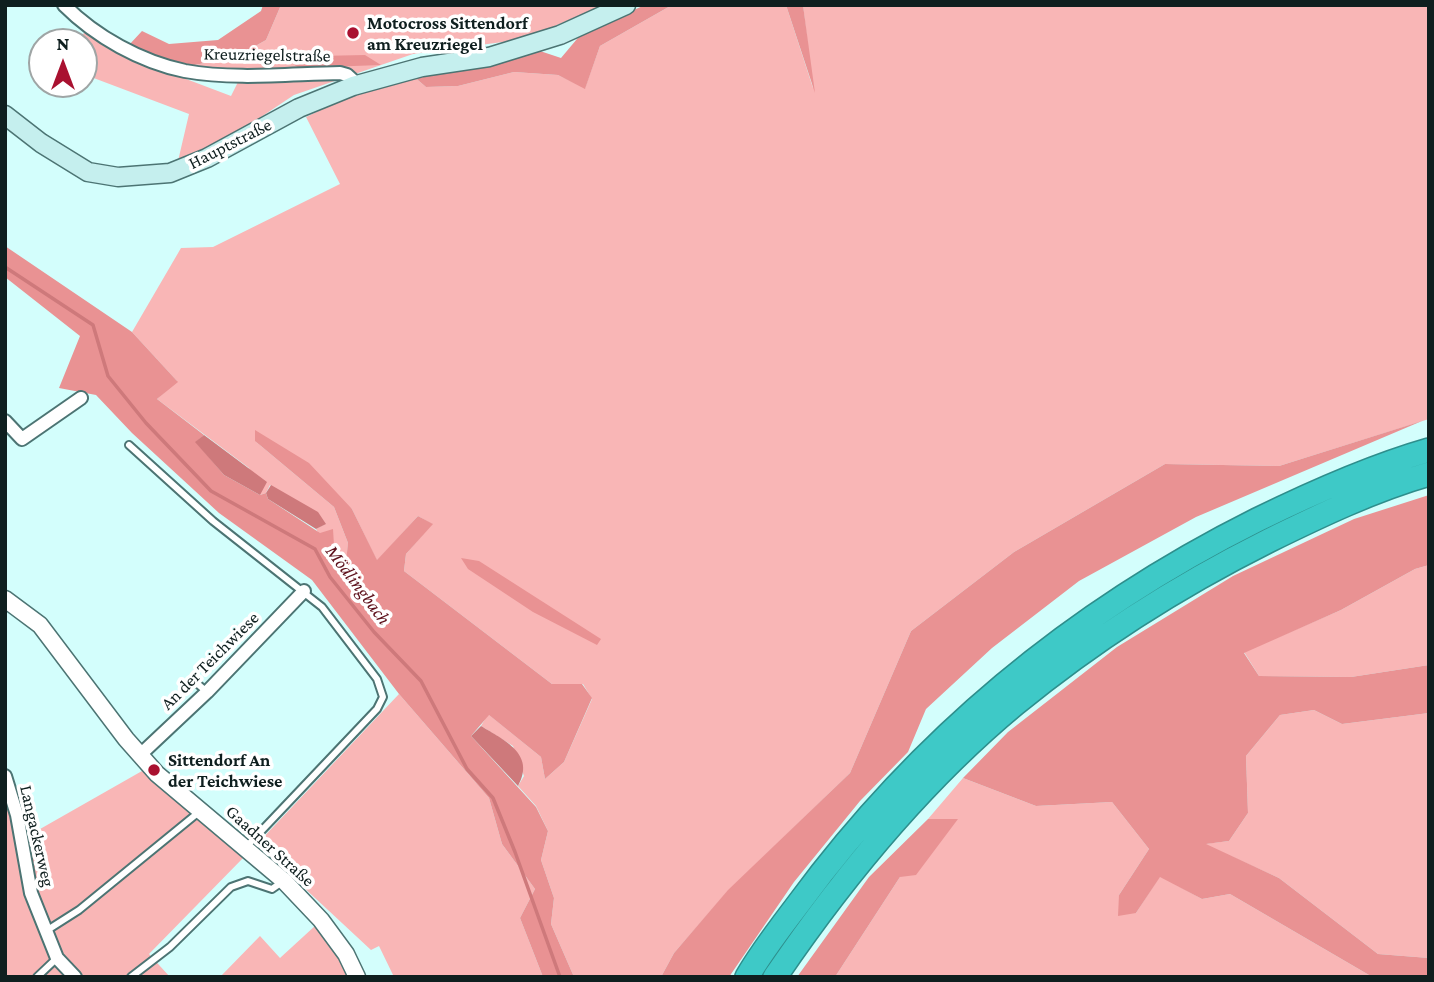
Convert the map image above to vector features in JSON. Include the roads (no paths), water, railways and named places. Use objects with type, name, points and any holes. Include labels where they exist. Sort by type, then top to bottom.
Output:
[{"type":"highway","points":[[747,977],[834,856],[915,766],[1000,687],[1093,615],[1194,552],[1312,492],[1429,450]]},
{"type":"highway","points":[[775,977],[850,874],[929,785],[1025,697],[1104,636],[1205,573],[1320,515],[1429,474]]},
{"type":"main road","name":"Hauptstraße","points":[[5,115],[41,143],[88,172],[118,177],[170,173],[207,158],[299,108],[358,85],[422,67],[489,57],[560,34],[626,5]]},
{"type":"street","name":"Kreuzriegelstraße","points":[[64,5],[83,24],[114,43],[162,65],[187,71],[248,75],[340,74],[347,75],[358,85]]},
{"type":"street","points":[[5,421],[22,439],[81,398]]},
{"type":"street","name":"An der Teichwiese","points":[[140,754],[207,692],[304,591]]},
{"type":"street","name":"Gaadner Straße","points":[[5,599],[40,625],[157,774],[284,881],[321,920],[346,954],[358,977]]},
{"type":"street","name":"Langackerweg","points":[[5,776],[16,815],[31,894],[57,958],[75,977]]},
{"type":"lane","points":[[129,445],[213,521],[322,607],[377,680],[383,696],[377,709],[246,848]]},
{"type":"lane","points":[[193,680],[207,692]]},
{"type":"lane","points":[[46,931],[79,910],[201,811]]},
{"type":"lane","points":[[131,977],[170,947],[231,887],[248,881],[272,890],[284,881]]},
{"type":"lane","points":[[37,977],[57,958]]},
{"type":"waterway","name":"Mödlingbach","points":[[5,267],[93,325],[108,376],[146,423],[211,491],[315,549],[330,577],[374,632],[421,681],[467,769],[493,798],[560,977]]},
{"type":"place","name":"Motocross Sittendorf am Kreuzriegel","points":[[353,33]]},
{"type":"place","name":"Sittendorf An der Teichwiese","points":[[154,770]]}]
